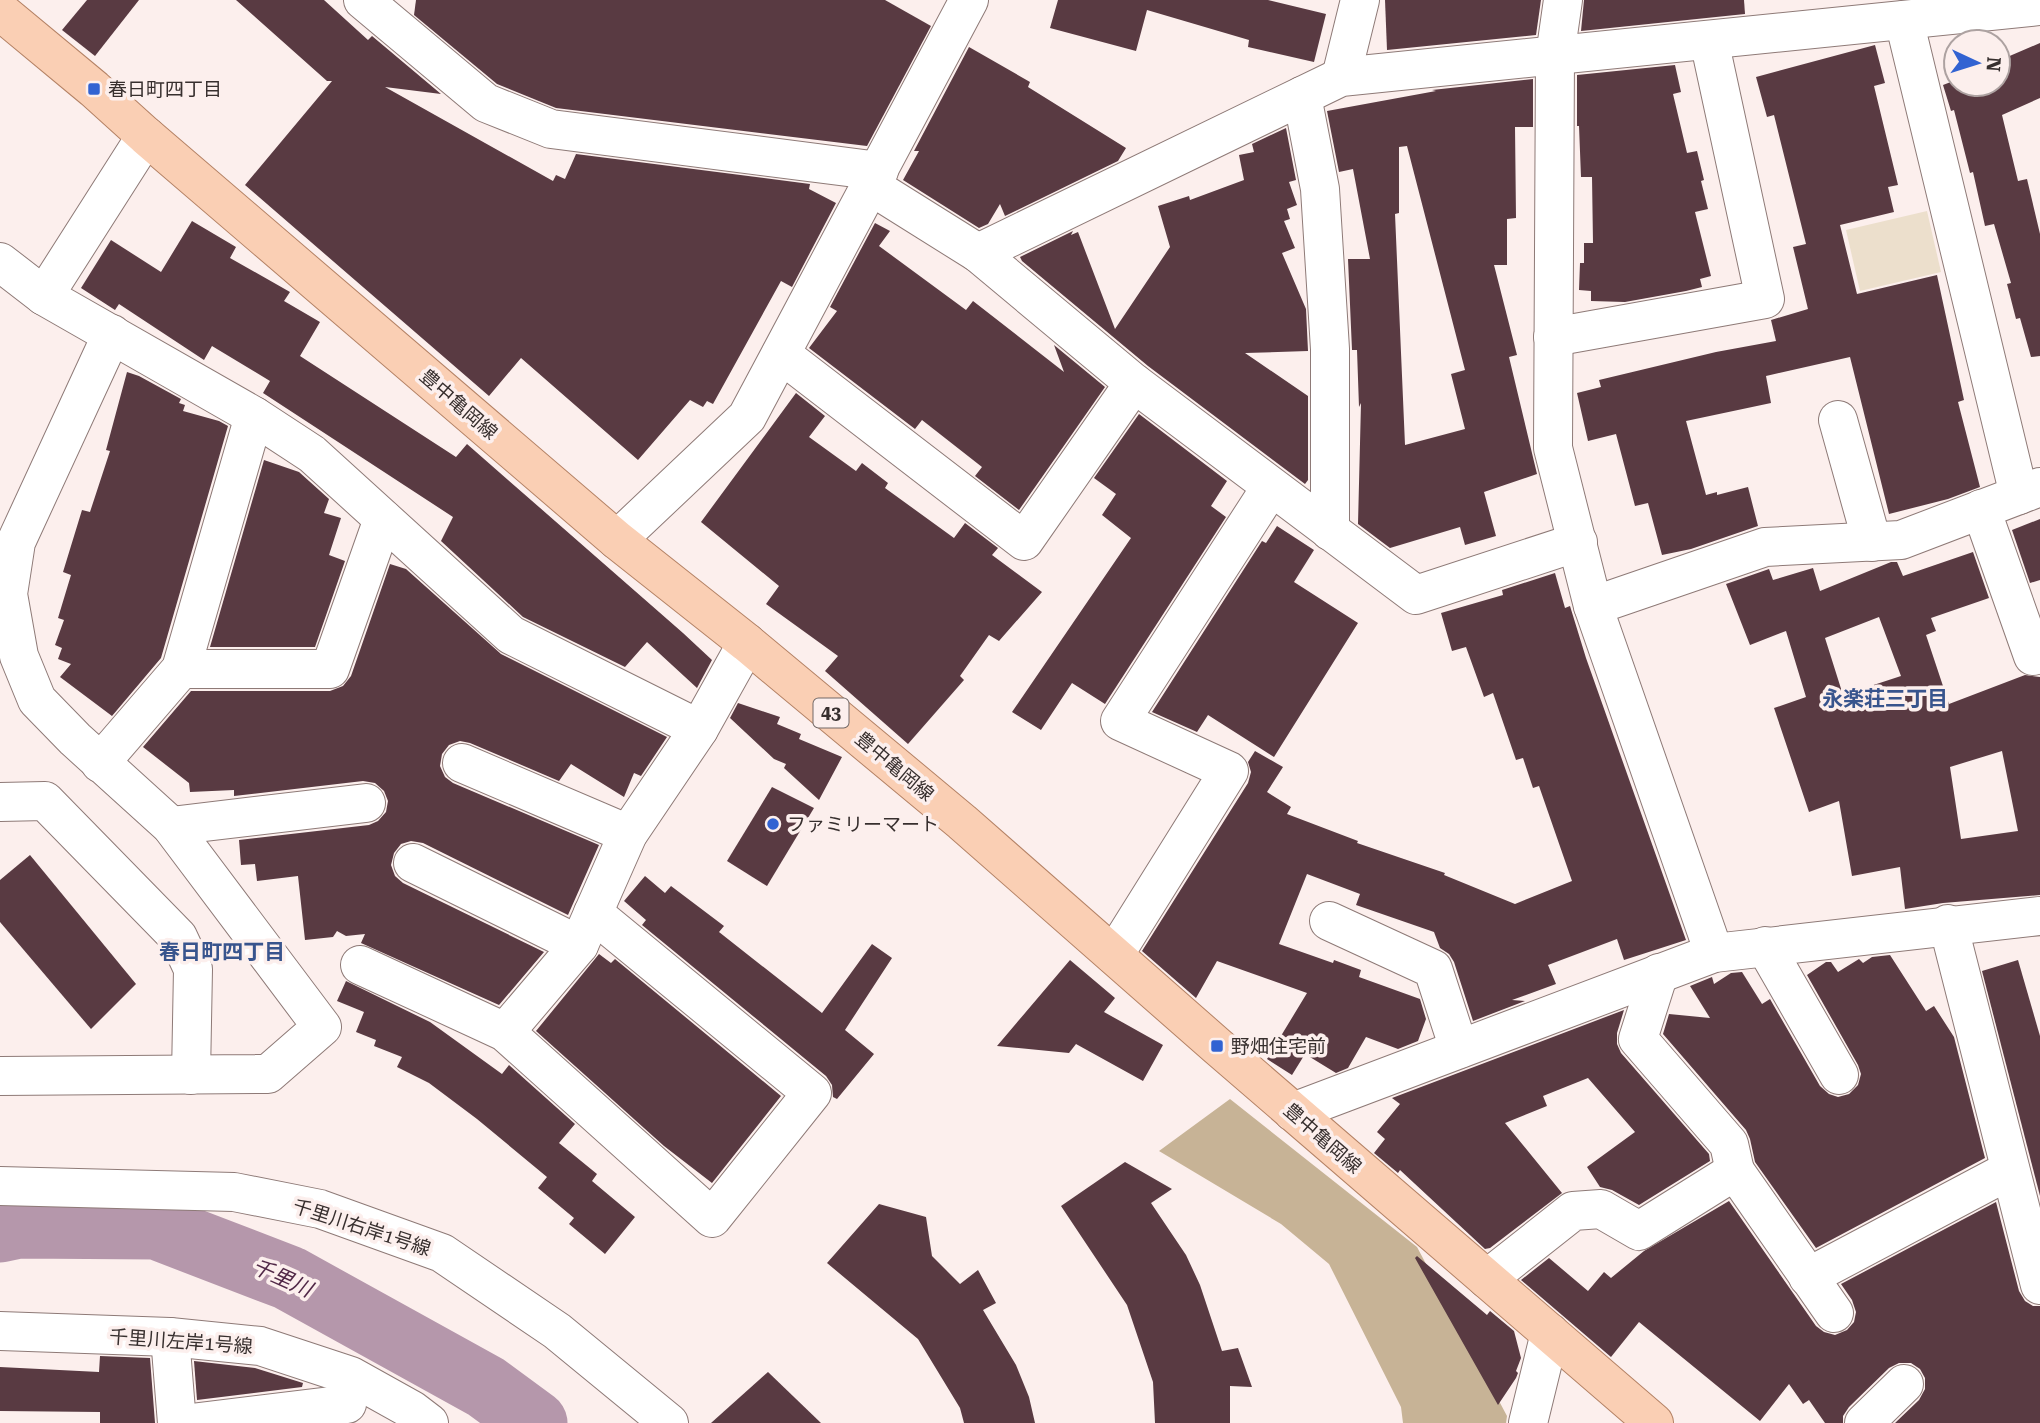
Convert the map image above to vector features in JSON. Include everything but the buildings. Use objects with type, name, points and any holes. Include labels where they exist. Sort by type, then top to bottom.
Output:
[{"type":"main road","name":"豊中亀岡線","points":[[0,11],[617,540],[747,643],[962,822],[1654,1423]]},
{"type":"street","points":[[363,0],[486,103],[551,130],[875,179],[978,253],[1134,383],[1416,595],[1578,542]]},
{"type":"street","points":[[617,540],[747,417],[969,0]]},
{"type":"street","points":[[1341,77],[1360,0]]},
{"type":"street","points":[[1563,0],[1555,55],[1553,448],[1593,606],[1714,953]]},
{"type":"street","points":[[978,253],[1341,77],[2040,6]]},
{"type":"street","points":[[1593,606],[1765,547],[1901,540],[2029,491],[1904,20]]},
{"type":"street","points":[[1553,337],[1765,299],[1709,40]]},
{"type":"street","points":[[1302,96],[1320,189],[1330,349],[1330,531]]},
{"type":"street","points":[[44,296],[146,136]]},
{"type":"street","points":[[0,262],[44,296],[254,416],[312,454],[511,635],[699,729]]},
{"type":"street","points":[[0,1076],[268,1074],[322,1027],[171,826],[100,763],[37,700],[19,656],[8,594],[16,542],[112,334]]},
{"type":"street","points":[[781,354],[1024,541],[1134,383]]},
{"type":"street","points":[[100,763],[181,669],[254,416]]},
{"type":"street","points":[[1838,420],[1872,542]]},
{"type":"street","points":[[1114,955],[1228,771],[1120,721],[1271,487]]},
{"type":"street","points":[[1981,509],[2033,656]]},
{"type":"street","points":[[181,669],[330,669],[383,519]]},
{"type":"street","points":[[505,1032],[586,929],[628,834],[699,729],[747,643]]},
{"type":"street","points":[[462,763],[628,834]]},
{"type":"street","points":[[0,803],[46,801],[178,937],[193,969],[191,1075]]},
{"type":"street","points":[[0,831],[46,801]]},
{"type":"street","points":[[171,826],[366,803]]},
{"type":"street","points":[[360,965],[505,1032],[712,1218],[811,1093],[586,929],[412,863]]},
{"type":"street","points":[[1293,1112],[1714,953],[1948,924],[2040,916]]},
{"type":"street","points":[[1329,922],[1433,969],[1459,1049]]},
{"type":"street","points":[[1948,924],[2040,1285]]},
{"type":"street","points":[[1765,946],[1839,1075]]},
{"type":"street","points":[[1659,973],[1638,1039],[1729,1144],[1735,1171],[1834,1313]]},
{"type":"street","points":[[1808,1277],[2010,1170]]},
{"type":"street","points":[[1487,1279],[1573,1211],[1601,1209],[1639,1231],[1735,1171]]},
{"type":"street","name":"千里川右岸1号線","points":[[0,1186],[234,1192],[320,1209],[442,1254],[557,1331],[668,1423]]},
{"type":"street","name":"千里川左岸1号線","points":[[0,1331],[170,1337],[260,1346],[351,1376],[418,1418]]},
{"type":"street","points":[[1528,1423],[1550,1334]]},
{"type":"street","points":[[170,1337],[177,1423]]},
{"type":"street","points":[[1864,1423],[1904,1384]]},
{"type":"street","points":[[191,1423],[347,1405]]},
{"type":"shaded area","points":[[1927,211],[1941,272],[1860,291],[1846,230]]},
{"type":"shaded area","points":[[1230,1099],[1417,1247],[1507,1416],[1506,1423],[1403,1423],[1401,1407],[1329,1264],[1281,1224],[1159,1151]]},
{"type":"waterway","name":"千里川","points":[[0,1230],[19,1226],[156,1227],[289,1278],[486,1387],[535,1423]]},
{"type":"place","name":"春日町四丁目","points":[[94,89]]},
{"type":"place","name":"ファミリーマート","points":[[773,824]]},
{"type":"place","name":"野畑住宅前","points":[[1217,1046]]},
{"type":"district","name":"永楽荘三丁目","points":[[1885,699]]},
{"type":"district","name":"春日町四丁目","points":[[222,952]]}]
